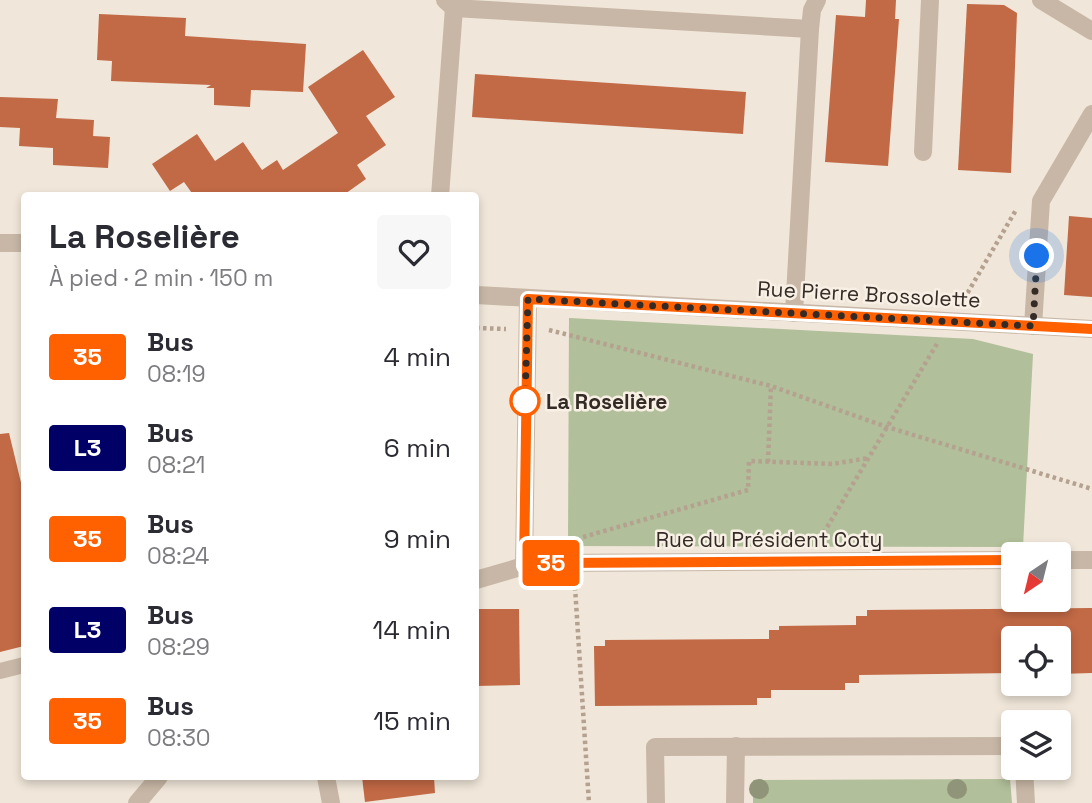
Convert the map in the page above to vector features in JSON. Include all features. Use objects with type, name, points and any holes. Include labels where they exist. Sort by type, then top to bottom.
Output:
[{"type":"street","points":[[794,313],[810,29],[812,9],[817,0]]},
{"type":"street","points":[[923,152],[930,0]]},
{"type":"street","points":[[1041,0],[1092,31]]},
{"type":"street","points":[[440,192],[449,4],[598,8],[810,29]]},
{"type":"street","points":[[1092,114],[1044,195],[1033,326],[1092,329]]},
{"type":"street","points":[[0,243],[21,243]]},
{"type":"street","name":"Rue Pierre Brossolette","points":[[479,295],[1033,326]]},
{"type":"street","points":[[524,566],[528,299]]},
{"type":"street","name":"Rue du Président Coty","points":[[479,579],[524,566],[555,563],[1001,560]]},
{"type":"street","points":[[1071,560],[1092,560]]},
{"type":"street","points":[[735,803],[736,746]]},
{"type":"street","points":[[656,803],[655,747],[1001,746]]},
{"type":"street","points":[[137,803],[156,780]]},
{"type":"street","points":[[327,780],[331,803]]},
{"type":"street","points":[[1025,780],[1026,803]]},
{"type":"lane","points":[[0,671],[21,666]]},
{"type":"path","points":[[807,562],[1014,211],[1025,200],[1044,195]]},
{"type":"path","points":[[479,328],[559,330],[771,386],[887,427],[1092,489]]},
{"type":"path","points":[[768,462],[771,386]]},
{"type":"green space","points":[[569,318],[973,339],[1033,354],[1023,542],[1001,542],[1001,547],[568,546]]},
{"type":"green space","points":[[1001,779],[1010,780],[1012,803],[753,803],[753,780]]},
{"type":"building","points":[[866,0],[896,0],[895,19],[899,19],[888,166],[825,162],[836,15],[865,17]]},
{"type":"building","points":[[967,4],[1004,5],[1017,13],[1011,173],[958,170]]},
{"type":"building","points":[[99,14],[186,18],[185,36],[306,44],[303,92],[251,90],[250,107],[214,105],[214,88],[206,88],[211,85],[111,81],[112,61],[97,60]]},
{"type":"building","points":[[363,50],[395,97],[366,116],[386,145],[357,165],[366,179],[348,192],[191,192],[184,182],[170,191],[152,164],[197,134],[215,161],[243,142],[262,170],[277,160],[283,170],[338,133],[308,87]]},
{"type":"building","points":[[475,74],[746,92],[743,134],[472,117]]},
{"type":"building","points":[[0,97],[58,99],[56,118],[94,120],[93,136],[110,137],[108,168],[53,165],[53,148],[19,146],[20,128],[0,127]]},
{"type":"building","points":[[1069,216],[1092,218],[1092,297],[1064,295]]},
{"type":"building","points":[[9,433],[21,483],[21,647],[0,652],[0,434]]},
{"type":"building","points":[[1071,608],[1092,608],[1092,673],[1071,674],[1071,626],[1001,626],[1001,673],[859,675],[859,683],[845,683],[845,690],[771,690],[771,698],[757,698],[757,705],[595,706],[594,646],[605,646],[605,640],[769,639],[769,630],[779,630],[779,626],[856,625],[856,616],[867,616],[867,610],[1001,609],[1001,612],[1071,612]]},
{"type":"building","points":[[479,609],[519,609],[520,685],[479,686]]},
{"type":"building","points":[[362,780],[434,780],[435,793],[365,802]]},
{"type":"bus line","name":"35","points":[[1001,560],[555,563],[524,566],[528,299],[1092,329]]},
{"type":"place","name":"La Roselière","points":[[525,401]]},
{"type":"route","points":[[525,401],[528,299],[1033,326],[1037,256]]}]
